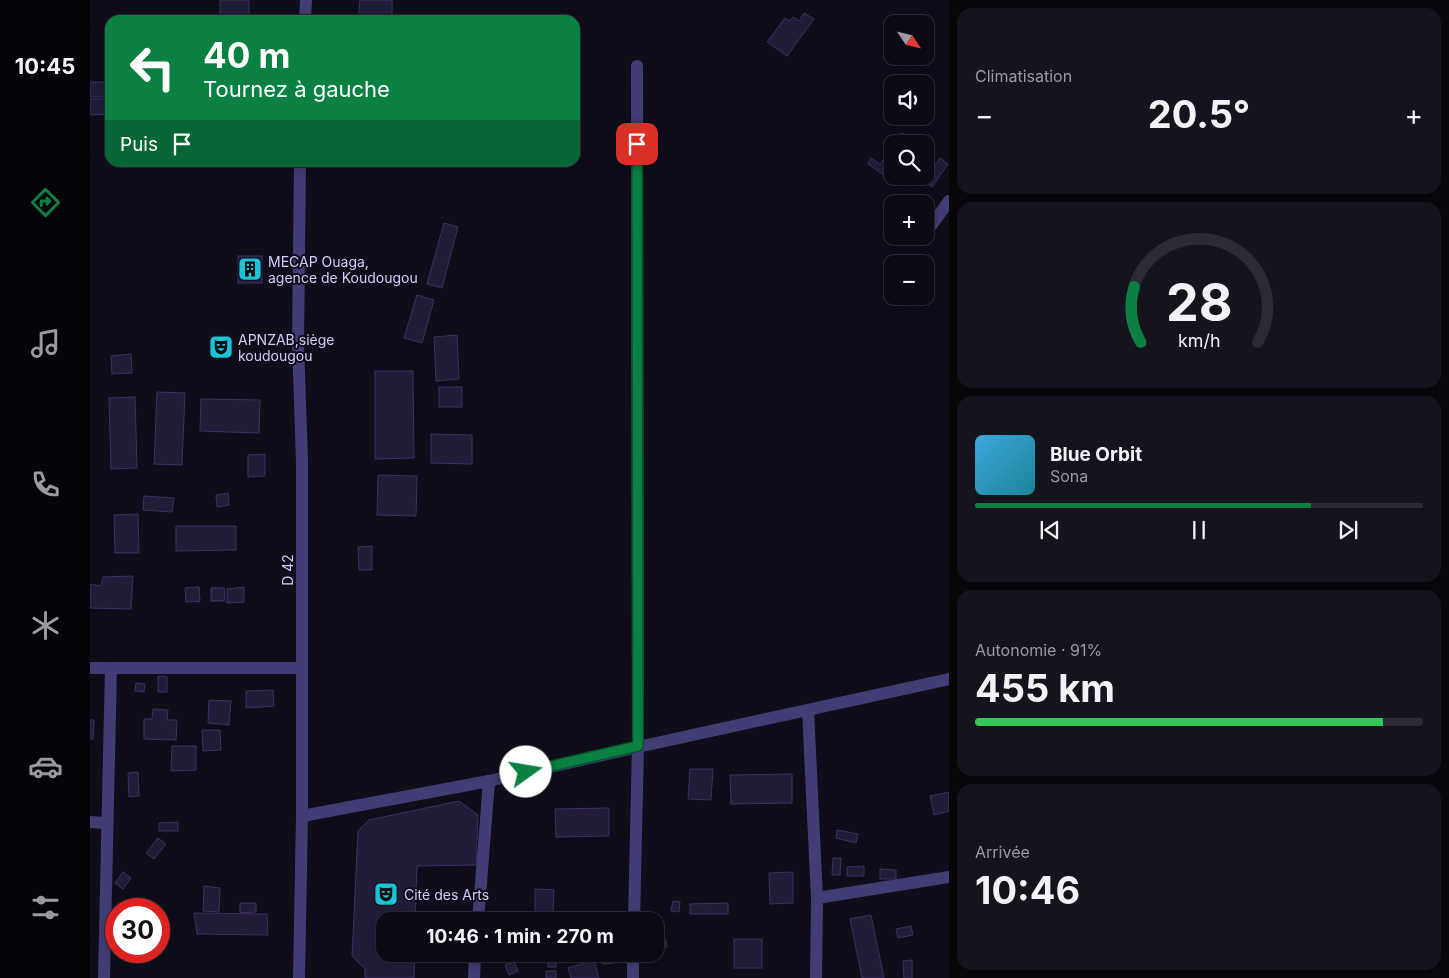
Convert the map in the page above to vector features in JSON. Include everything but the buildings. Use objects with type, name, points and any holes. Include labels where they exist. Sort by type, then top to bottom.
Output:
[{"type":"street","points":[[305,15],[306,0]]},
{"type":"street","points":[[634,912],[638,746],[637,66]]},
{"type":"street","name":"D 42","points":[[299,978],[302,816],[302,462],[298,343],[300,167]]},
{"type":"street","points":[[934,222],[949,201]]},
{"type":"street","points":[[90,668],[301,668]]},
{"type":"street","points":[[104,978],[111,668]]},
{"type":"street","points":[[302,816],[489,781],[638,746],[949,679]]},
{"type":"street","points":[[808,710],[817,898],[816,978]]},
{"type":"street","points":[[479,912],[489,781]]},
{"type":"street","points":[[90,822],[107,822]]},
{"type":"street","points":[[817,898],[949,877]]},
{"type":"street","points":[[474,978],[475,962]]},
{"type":"street","points":[[633,962],[633,978]]},
{"type":"place","name":"MECAP Ouaga, agence de Koudougou","points":[[250,269]]},
{"type":"place","name":"APNZAB,siège koudougou","points":[[221,347]]},
{"type":"place","name":"Cité des Arts","points":[[386,894]]},
{"type":"route","points":[[526,772],[638,746],[637,144]]}]
